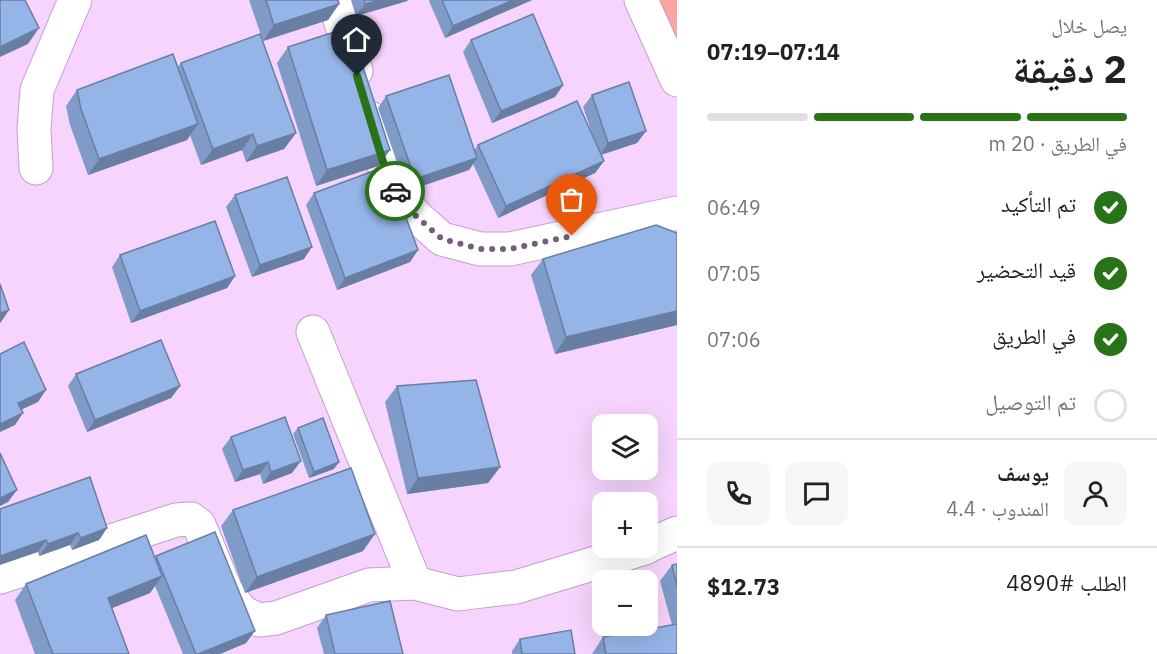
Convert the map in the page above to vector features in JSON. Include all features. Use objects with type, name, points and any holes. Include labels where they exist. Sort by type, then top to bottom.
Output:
[{"type":"street","points":[[36,168],[34,129],[37,90],[75,0]]},
{"type":"street","points":[[334,0],[390,185],[416,216],[442,239],[480,249],[510,249],[677,213]]},
{"type":"street","points":[[641,0],[677,80]]},
{"type":"street","points":[[313,332],[415,583]]},
{"type":"street","points":[[0,577],[142,530],[176,520],[191,519],[200,525],[226,591],[242,612],[259,620],[276,618],[369,585],[415,583],[458,594],[516,587],[610,558]]},
{"type":"street","points":[[658,542],[677,533]]},
{"type":"shaded area","points":[[659,0],[677,0],[677,40]]},
{"type":"building","points":[[0,0],[25,0],[39,28],[0,47]]},
{"type":"building","points":[[266,0],[338,0],[339,4],[274,25]]},
{"type":"building","points":[[364,0],[380,0],[365,4]]},
{"type":"building","points":[[442,0],[513,0],[453,26]]},
{"type":"building","points":[[533,14],[563,85],[501,111],[471,40]]},
{"type":"building","points":[[350,27],[390,150],[327,170],[288,47]]},
{"type":"building","points":[[260,34],[296,133],[257,146],[253,134],[213,149],[181,63]]},
{"type":"building","points":[[173,54],[198,124],[99,159],[81,109],[77,90]]},
{"type":"building","points":[[449,75],[477,158],[415,179],[386,96]]},
{"type":"building","points":[[629,82],[646,131],[608,143],[592,95]]},
{"type":"building","points":[[577,101],[604,161],[506,206],[478,145]]},
{"type":"building","points":[[387,166],[418,250],[345,278],[314,193]]},
{"type":"building","points":[[287,177],[312,247],[260,265],[235,195]]},
{"type":"building","points":[[215,221],[235,276],[140,311],[120,255]]},
{"type":"building","points":[[656,225],[677,233],[677,311],[566,337],[543,259]]},
{"type":"building","points":[[0,284],[9,310],[0,313]]},
{"type":"building","points":[[161,340],[180,386],[95,420],[76,374]]},
{"type":"building","points":[[24,342],[46,390],[18,403],[23,413],[0,424],[0,354]]},
{"type":"building","points":[[476,380],[500,467],[418,478],[397,386]]},
{"type":"building","points":[[285,417],[301,461],[271,472],[268,462],[243,470],[231,437]]},
{"type":"building","points":[[323,418],[339,462],[314,472],[298,428]]},
{"type":"building","points":[[0,453],[17,490],[0,498]]},
{"type":"building","points":[[351,468],[375,534],[257,577],[233,510]]},
{"type":"building","points":[[90,477],[107,528],[81,538],[78,533],[48,544],[46,540],[0,556],[0,509]]},
{"type":"building","points":[[215,532],[255,631],[196,654],[156,556]]},
{"type":"building","points":[[146,535],[162,576],[108,598],[129,654],[53,654],[26,584]]},
{"type":"building","points":[[677,564],[677,586],[672,565]]},
{"type":"building","points":[[390,601],[403,654],[335,654],[326,615]]},
{"type":"building","points":[[677,624],[677,654],[606,654],[603,637],[658,636],[658,627]]},
{"type":"building","points":[[571,630],[575,654],[522,654],[520,639]]},
{"type":"way so far","points":[[395,191],[416,216],[442,239],[480,249],[510,249],[572,236]]},
{"type":"route","points":[[357,76],[390,185],[395,191]]}]
